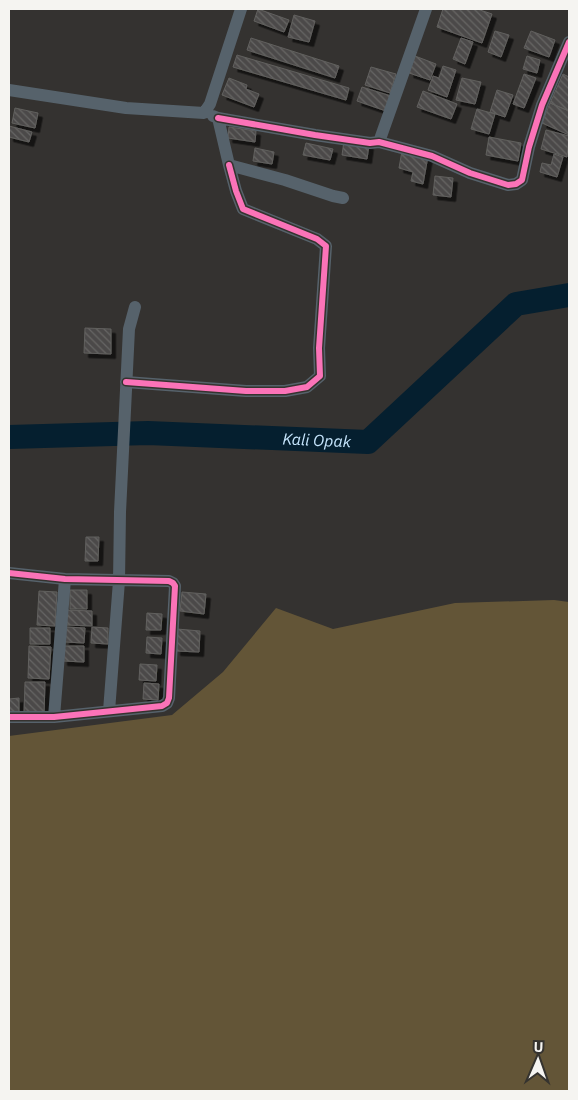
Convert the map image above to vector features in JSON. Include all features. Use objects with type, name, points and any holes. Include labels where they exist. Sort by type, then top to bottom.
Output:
[{"type":"street","points":[[204,113],[210,104],[241,9]]},
{"type":"street","points":[[379,142],[426,9]]},
{"type":"street","points":[[9,90],[126,108],[204,113],[218,118],[315,135],[370,143],[379,142],[432,156],[470,173],[508,185],[516,184],[522,180],[542,104],[569,42]]},
{"type":"street","points":[[126,382],[246,391],[285,391],[307,387],[320,376],[319,348],[326,246],[317,238],[244,209],[236,190],[218,118]]},
{"type":"street","points":[[230,165],[343,198]]},
{"type":"street","points":[[109,711],[119,581],[120,512],[129,329],[135,307]]},
{"type":"street","points":[[9,573],[65,579],[169,581],[175,586],[169,698],[167,703],[162,706],[54,717],[9,717]]},
{"type":"street","points":[[54,717],[65,579]]},
{"type":"shaded area","points":[[554,600],[569,602],[569,1091],[9,1091],[9,736],[172,715],[223,672],[276,608],[333,629],[455,603]]},
{"type":"building","points":[[258,9],[289,20],[284,32],[254,21]]},
{"type":"building","points":[[443,9],[477,9],[492,14],[482,43],[437,27]]},
{"type":"building","points":[[294,15],[315,21],[309,42],[288,37]]},
{"type":"building","points":[[495,31],[509,35],[501,57],[488,52]]},
{"type":"building","points":[[531,31],[555,40],[549,57],[524,48]]},
{"type":"building","points":[[251,38],[339,66],[335,78],[247,50]]},
{"type":"building","points":[[461,38],[473,42],[465,64],[453,59]]},
{"type":"building","points":[[237,55],[349,88],[346,100],[233,67]]},
{"type":"building","points":[[415,56],[436,64],[430,80],[409,73]]},
{"type":"building","points":[[527,56],[540,60],[537,73],[523,69]]},
{"type":"building","points":[[443,66],[456,70],[447,97],[428,90],[433,76],[439,78]]},
{"type":"building","points":[[371,67],[396,74],[390,93],[365,85]]},
{"type":"building","points":[[524,74],[536,78],[524,108],[513,104]]},
{"type":"building","points":[[563,74],[569,77],[569,111],[550,103]]},
{"type":"building","points":[[229,78],[247,85],[246,89],[259,94],[254,107],[222,95]]},
{"type":"building","points":[[462,78],[481,82],[475,104],[456,100]]},
{"type":"building","points":[[362,87],[391,96],[386,111],[357,101]]},
{"type":"building","points":[[497,90],[513,95],[505,117],[490,112]]},
{"type":"building","points":[[423,91],[457,104],[451,119],[417,107]]},
{"type":"building","points":[[550,103],[569,111],[569,135],[542,123]]},
{"type":"building","points":[[15,108],[38,113],[35,128],[12,123]]},
{"type":"building","points":[[477,109],[495,114],[489,134],[471,129]]},
{"type":"building","points":[[9,126],[32,132],[29,142],[9,137]]},
{"type":"building","points":[[229,127],[256,131],[255,142],[228,138]]},
{"type":"building","points":[[546,130],[569,136],[567,157],[541,149]]},
{"type":"building","points":[[489,137],[521,143],[518,161],[486,155]]},
{"type":"building","points":[[344,141],[369,145],[367,159],[342,155]]},
{"type":"building","points":[[306,143],[333,149],[330,160],[303,155]]},
{"type":"building","points":[[255,148],[274,152],[272,164],[253,161]]},
{"type":"building","points":[[402,151],[428,156],[423,184],[411,181],[413,172],[399,168]]},
{"type":"building","points":[[554,154],[563,157],[557,177],[540,172],[542,163],[551,165]]},
{"type":"building","points":[[435,176],[453,178],[451,197],[433,195]]},
{"type":"building","points":[[85,328],[111,329],[111,354],[84,353]]},
{"type":"building","points":[[86,537],[99,537],[98,561],[85,561]]},
{"type":"building","points":[[70,590],[87,590],[87,609],[70,609]]},
{"type":"building","points":[[39,591],[57,592],[55,626],[37,625]]},
{"type":"building","points":[[182,592],[206,594],[204,614],[180,611]]},
{"type":"building","points":[[66,610],[92,611],[92,626],[66,625]]},
{"type":"building","points":[[147,613],[162,614],[161,630],[146,630]]},
{"type":"building","points":[[65,627],[85,628],[84,643],[65,642]]},
{"type":"building","points":[[92,627],[108,628],[108,644],[91,643]]},
{"type":"building","points":[[30,628],[50,628],[50,644],[30,644]]},
{"type":"building","points":[[177,629],[200,631],[199,652],[176,651]]},
{"type":"building","points":[[147,637],[162,638],[161,654],[146,653]]},
{"type":"building","points":[[29,646],[51,647],[49,679],[28,678]]},
{"type":"building","points":[[63,646],[84,646],[84,662],[63,661]]},
{"type":"building","points":[[140,664],[157,665],[156,681],[139,680]]},
{"type":"building","points":[[25,682],[45,682],[44,715],[24,715]]},
{"type":"building","points":[[144,683],[159,684],[158,700],[143,699]]},
{"type":"building","points":[[19,698],[19,712],[9,712],[9,699]]},
{"type":"waterway","name":"Kali Opak","points":[[9,437],[148,433],[368,442],[516,304],[569,295]]},
{"type":"cycle path","points":[[218,118],[315,135],[370,143],[379,142],[432,156],[470,173],[508,185],[516,184],[522,180],[529,147],[542,105],[569,42]]},
{"type":"cycle path","points":[[126,382],[246,391],[285,391],[307,387],[320,376],[319,348],[326,246],[317,239],[243,209],[229,165]]},
{"type":"cycle path","points":[[9,573],[65,579],[169,581],[175,586],[169,698],[167,703],[162,706],[54,717],[9,717]]}]
